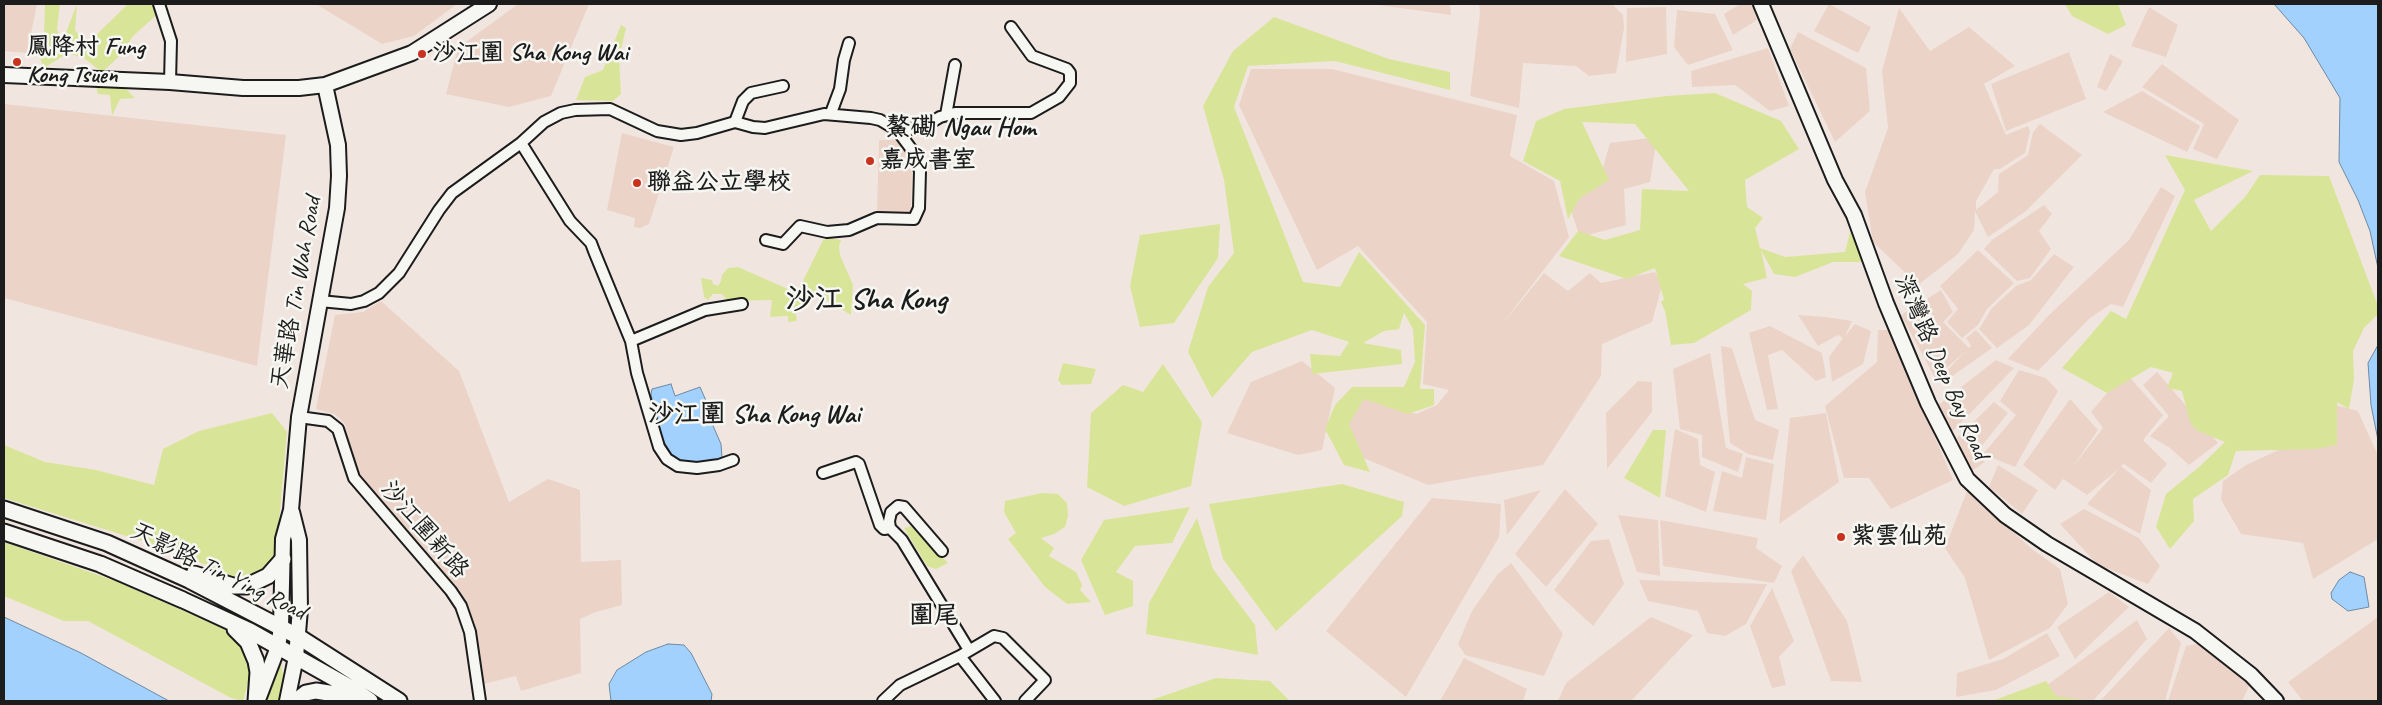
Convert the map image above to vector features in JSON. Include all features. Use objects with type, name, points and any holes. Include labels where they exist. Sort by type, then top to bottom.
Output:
[{"type":"main road","name":"天影路 Tin Ying Road","points":[[4,509],[107,543],[150,561],[299,637],[399,701]]},
{"type":"main road","name":"天影路 Tin Ying Road","points":[[4,532],[100,564],[220,617],[296,657],[353,689],[370,701]]},
{"type":"main road","points":[[150,561],[240,587],[260,582],[277,569],[283,559]]},
{"type":"main road","points":[[220,617],[241,633],[254,652],[258,672],[256,701]]},
{"type":"main road","points":[[296,701],[306,693],[316,691],[335,694],[354,701]]},
{"type":"street","points":[[159,4],[171,41],[170,82]]},
{"type":"street","points":[[4,75],[170,82],[243,88],[299,88],[326,85],[412,53],[489,4]]},
{"type":"street","name":"深灣路 Deep Bay Road","points":[[1761,4],[1835,180],[1854,215],[1886,303],[1928,403],[1967,479],[2005,515],[2047,544],[2210,643],[2251,675],[2276,701]]},
{"type":"street","points":[[897,130],[922,128],[946,115],[1031,113],[1043,108],[1063,93],[1070,79],[1067,69],[1032,56],[1011,27]]},
{"type":"street","points":[[831,113],[840,89],[844,60],[849,43]]},
{"type":"street","points":[[946,115],[955,65]]},
{"type":"street","name":"天華路 Tin Wah Road","points":[[256,701],[278,647],[281,628],[283,539],[291,510],[299,417],[336,216],[339,176],[336,131],[326,85]]},
{"type":"street","points":[[735,122],[743,101],[751,93],[783,86]]},
{"type":"street","points":[[320,301],[351,304],[378,293],[398,273],[452,193],[521,143],[544,122],[561,113],[593,108],[622,113],[643,126],[681,135],[697,133],[735,122],[765,128],[831,113],[880,120],[897,130],[918,162],[919,208],[914,219],[877,218],[849,230],[827,232],[800,226],[783,244],[766,240]]},
{"type":"street","points":[[521,143],[570,221],[591,243],[631,341],[637,373],[656,441],[667,459],[678,466],[688,468],[719,465],[733,460]]},
{"type":"street","points":[[631,341],[705,310],[742,304]]},
{"type":"street","name":"沙江圍新路","points":[[299,417],[328,422],[338,429],[354,478],[451,591],[461,606],[470,632],[480,701]]},
{"type":"street","points":[[823,472],[858,463],[880,525],[884,529],[890,528]]},
{"type":"street","points":[[942,550],[904,507],[898,506],[892,512],[889,521],[890,528],[902,540],[965,653],[995,701]]},
{"type":"street","name":"天華路 Tin Wah Road","points":[[287,701],[299,637],[299,540],[291,510]]},
{"type":"street","points":[[883,701],[900,685],[965,653],[989,638],[998,636],[1003,638],[1045,680],[1025,701]]},
{"type":"shaded area","points":[[4,4],[37,4],[27,53],[4,51]]},
{"type":"shaded area","points":[[316,4],[457,4],[414,36],[382,44]]},
{"type":"shaded area","points":[[518,4],[589,4],[551,96],[509,107],[446,94],[458,48]]},
{"type":"shaded area","points":[[1371,4],[1450,4],[1451,15]]},
{"type":"shaded area","points":[[1479,4],[1612,4],[1623,15],[1624,28],[1616,73],[1589,76],[1576,66],[1523,63],[1519,108],[1470,96],[1480,13]]},
{"type":"shaded area","points":[[1740,4],[1752,4],[1757,20],[1733,35],[1724,14]]},
{"type":"shaded area","points":[[1829,4],[1871,27],[1858,53],[1814,31]]},
{"type":"shaded area","points":[[1666,7],[1667,54],[1626,62],[1627,8]]},
{"type":"shaded area","points":[[2149,7],[2178,25],[2166,57],[2131,46]]},
{"type":"shaded area","points":[[1899,8],[1930,51],[1969,27],[2015,66],[1984,84],[2006,135],[2028,126],[2030,131],[2025,153],[2000,169],[1994,169],[1976,201],[1976,210],[1998,192],[1999,174],[2028,155],[2033,132],[2040,124],[2082,155],[2026,211],[1988,237],[1975,211],[1974,230],[1958,254],[1918,285],[1873,242],[1865,192],[1888,128],[1882,71]]},
{"type":"shaded area","points":[[1677,10],[1715,14],[1733,50],[1688,65],[1674,47]]},
{"type":"shaded area","points":[[1798,32],[1866,68],[1870,111],[1835,142],[1790,49]]},
{"type":"shaded area","points":[[1768,48],[1789,106],[1770,111],[1735,85],[1692,87],[1691,71]]},
{"type":"shaded area","points":[[2069,52],[2086,99],[2006,131],[1991,84]]},
{"type":"shaded area","points":[[2110,54],[2123,61],[2106,91],[2097,87]]},
{"type":"shaded area","points":[[2162,64],[2239,120],[2217,159],[2193,149],[2204,124],[2142,87]]},
{"type":"shaded area","points":[[1251,69],[1332,69],[1517,115],[1510,156],[1554,181],[1569,237],[1499,328],[1544,273],[1568,291],[1590,273],[1601,283],[1655,272],[1662,285],[1652,322],[1602,344],[1601,376],[1543,465],[1428,485],[1337,447],[1356,395],[1416,414],[1437,405],[1449,390],[1423,384],[1427,322],[1358,246],[1317,270],[1239,105]]},
{"type":"shaded area","points":[[2142,91],[2200,126],[2187,152],[2103,112]]},
{"type":"shaded area","points":[[4,104],[286,135],[257,366],[4,298]]},
{"type":"shaded area","name":"聯益公立學校","points":[[622,133],[674,147],[649,224],[640,228],[634,227],[635,218],[607,210]]},
{"type":"shaded area","points":[[1657,137],[1650,182],[1624,189],[1626,225],[1580,237],[1568,202],[1600,178],[1610,143]]},
{"type":"shaded area","points":[[879,140],[902,140],[912,165],[911,217],[877,214]]},
{"type":"shaded area","points":[[2161,187],[2175,196],[2123,307],[2111,304],[2090,318],[2038,371],[2008,359],[2048,316],[2129,240]]},
{"type":"shaded area","points":[[2044,205],[2052,214],[2039,231],[2051,249],[2030,278],[2017,281],[1984,249],[1992,240]]},
{"type":"shaded area","points":[[1978,250],[2014,283],[1987,309],[1978,325],[1962,338],[1947,322],[1958,309],[1940,286]]},
{"type":"shaded area","points":[[2054,254],[2074,267],[2029,325],[1997,348],[1979,329],[1992,308],[2016,286],[2031,280]]},
{"type":"shaded area","points":[[1941,290],[1953,312],[1943,322],[1969,348],[1971,346],[1966,338],[1976,330],[1992,348],[1941,384],[1937,381],[1966,351],[1935,378],[1901,315]]},
{"type":"shaded area","points":[[381,301],[459,371],[509,502],[548,479],[580,490],[581,562],[621,560],[622,605],[596,612],[580,619],[581,673],[521,691],[516,676],[483,684],[476,632],[469,608],[458,588],[360,475],[352,456],[345,424],[335,414],[316,409],[335,315],[363,312]]},
{"type":"shaded area","points":[[1798,315],[1852,321],[1845,336],[1855,324],[1871,331],[1863,364],[1832,382],[1829,357],[1843,338],[1838,335],[1818,346]]},
{"type":"shaded area","points":[[1770,326],[1822,353],[1826,377],[1816,381],[1782,350],[1768,355],[1778,409],[1767,410],[1749,333]]},
{"type":"shaded area","points":[[1878,330],[1890,330],[1953,480],[1891,509],[1869,478],[1844,478],[1825,406],[1877,362]]},
{"type":"shaded area","points":[[1721,346],[1732,348],[1755,420],[1779,430],[1773,460],[1748,454],[1730,443]]},
{"type":"shaded area","points":[[1710,353],[1726,448],[1743,454],[1738,472],[1702,457],[1702,435],[1680,429],[1673,369]]},
{"type":"shaded area","points":[[1996,360],[2014,368],[1951,433],[1938,405]]},
{"type":"shaded area","points":[[1302,361],[1335,388],[1322,450],[1298,455],[1227,433],[1251,382]]},
{"type":"shaded area","points":[[2019,370],[2046,378],[2058,391],[2015,467],[1983,454],[2016,415],[2000,401]]},
{"type":"shaded area","points":[[2125,372],[2163,415],[2143,440],[2167,464],[2151,483],[2124,464],[2121,466],[2151,490],[2140,534],[2087,504],[2119,469],[2087,495],[2063,479],[2055,490],[2023,465],[2070,399],[2098,430],[2072,468],[2103,428],[2091,412]]},
{"type":"shaded area","points":[[2157,372],[2218,443],[2189,465],[2170,448],[2150,436],[2169,416],[2143,385]]},
{"type":"shaded area","points":[[1638,381],[1652,382],[1652,412],[1607,469],[1606,413]]},
{"type":"shaded area","points":[[1994,402],[2008,413],[1977,452],[1985,462],[1970,472],[1957,438]]},
{"type":"shaded area","points":[[2324,402],[2358,411],[2376,451],[2378,458],[2378,539],[2313,579],[2303,543],[2241,534],[2221,500],[2223,481],[2246,465],[2298,441]]},
{"type":"shaded area","points":[[1826,413],[1839,482],[1779,524],[1790,418]]},
{"type":"shaded area","points":[[1675,429],[1698,439],[1700,465],[1715,472],[1706,512],[1665,496]]},
{"type":"shaded area","points":[[1746,457],[1774,464],[1766,520],[1713,511],[1722,471],[1742,478]]},
{"type":"shaded area","points":[[1998,465],[2038,490],[2022,514],[1989,487]]},
{"type":"shaded area","points":[[1565,489],[1598,524],[1546,587],[1515,554]]},
{"type":"shaded area","points":[[1541,490],[1507,535],[1504,500]]},
{"type":"shaded area","points":[[1967,491],[2032,549],[2060,569],[2068,604],[2050,628],[1989,660],[1965,578],[1945,548]]},
{"type":"shaded area","points":[[1432,498],[1501,504],[1499,537],[1406,697],[1326,631]]},
{"type":"shaded area","points":[[2084,509],[2139,538],[2160,566],[2148,584],[2098,565],[2060,524]]},
{"type":"shaded area","points":[[1618,515],[1658,520],[1660,576],[1637,572]]},
{"type":"shaded area","points":[[1660,520],[1758,538],[1756,548],[1782,566],[1774,583],[1663,566]]},
{"type":"shaded area","points":[[1609,539],[1624,584],[1593,626],[1554,590],[1591,541]]},
{"type":"shaded area","points":[[1803,555],[1847,621],[1862,682],[1831,681],[1791,571]]},
{"type":"shaded area","points":[[1511,563],[1563,634],[1544,676],[1465,655],[1458,644],[1472,611],[1497,575]]},
{"type":"shaded area","points":[[1639,580],[1767,584],[1746,624],[1725,636],[1707,633],[1698,611],[1648,601]]},
{"type":"shaded area","points":[[1772,588],[1794,641],[1779,657],[1786,685],[1772,688],[1750,626]]},
{"type":"shaded area","points":[[2109,592],[2129,607],[2075,659],[2057,627]]},
{"type":"shaded area","points":[[1651,617],[1693,635],[1631,701],[1558,701],[1566,683]]},
{"type":"shaded area","points":[[2378,617],[2378,701],[2303,701],[2288,682]]},
{"type":"shaded area","points":[[2137,620],[2147,639],[2093,701],[2063,701],[2043,688]]},
{"type":"shaded area","points":[[2169,628],[2181,643],[2165,701],[2100,701]]},
{"type":"shaded area","points":[[2047,633],[2060,656],[1996,690],[1956,697],[1957,673],[2003,659]]},
{"type":"shaded area","points":[[2202,643],[2250,684],[2242,701],[2168,701],[2186,646]]},
{"type":"shaded area","points":[[1464,658],[1527,689],[1523,701],[1440,701]]},
{"type":"green space","points":[[45,4],[60,4],[57,29],[62,43],[77,4],[75,30],[82,38],[92,39],[128,4],[151,4],[159,13],[133,36],[121,55],[102,72],[85,59],[68,53],[44,68],[37,51],[44,35]]},
{"type":"green space","points":[[2065,4],[2118,4],[2126,25],[2108,34],[2072,16]]},
{"type":"green space","points":[[1274,17],[1389,59],[1450,72],[1450,90],[1335,61],[1248,66],[1234,107],[1303,282],[1340,287],[1359,252],[1425,325],[1420,389],[1434,389],[1434,405],[1408,414],[1364,399],[1349,424],[1370,472],[1344,465],[1325,429],[1335,405],[1352,387],[1404,387],[1415,362],[1413,329],[1404,313],[1399,329],[1384,331],[1363,343],[1401,350],[1402,364],[1312,374],[1310,354],[1340,356],[1349,342],[1312,330],[1252,352],[1212,398],[1188,352],[1208,287],[1234,253],[1224,180],[1203,106],[1233,51]]},
{"type":"green space","points":[[621,25],[626,28],[619,58],[621,94],[613,101],[576,100],[585,77],[603,70]]},
{"type":"green space","points":[[96,86],[123,86],[135,98],[120,99],[112,116],[110,95],[98,94]]},
{"type":"green space","points":[[1715,93],[1781,121],[1799,149],[1745,180],[1747,207],[1763,218],[1755,228],[1760,248],[1785,257],[1845,252],[1850,232],[1866,262],[1833,262],[1795,277],[1774,274],[1761,250],[1767,278],[1743,284],[1752,291],[1751,310],[1694,343],[1671,345],[1665,311],[1661,302],[1664,300],[1655,268],[1627,279],[1559,256],[1578,231],[1605,240],[1640,230],[1642,189],[1689,191],[1635,124],[1582,122],[1609,180],[1580,198],[1568,219],[1560,181],[1523,161],[1536,121],[1564,109],[1666,96]]},
{"type":"green space","points":[[2165,155],[2253,171],[2194,200],[2211,231],[2245,197],[2260,175],[2329,176],[2378,306],[2378,314],[2364,328],[2353,351],[2354,379],[2349,409],[2337,402],[2337,445],[2315,449],[2236,451],[2228,475],[2193,499],[2194,521],[2170,549],[2156,527],[2166,494],[2199,467],[2225,442],[2196,430],[2190,422],[2182,391],[2167,388],[2173,373],[2151,367],[2107,393],[2062,368],[2111,311],[2126,319],[2185,190]]},
{"type":"green space","points":[[1220,224],[1218,258],[1174,323],[1140,327],[1130,286],[1140,235]]},
{"type":"green space","points":[[829,238],[841,240],[839,246],[840,255],[853,285],[851,315],[813,292],[804,303],[795,307],[797,321],[788,322],[788,316],[770,317],[772,300],[728,301],[722,294],[713,294],[708,300],[704,297],[701,278],[712,280],[713,284],[718,286],[722,275],[728,268],[738,267],[797,293],[823,240]]},
{"type":"green space","points":[[1063,363],[1096,369],[1091,384],[1062,385],[1058,380]]},
{"type":"green space","points":[[1163,364],[1202,422],[1191,486],[1124,506],[1087,487],[1091,413],[1123,385],[1143,392]]},
{"type":"green space","points":[[272,413],[287,432],[278,532],[273,557],[263,569],[250,577],[232,576],[168,549],[4,498],[4,445],[45,462],[96,470],[154,485],[163,449],[199,431]]},
{"type":"green space","points":[[1653,430],[1666,430],[1660,498],[1624,478]]},
{"type":"green space","points":[[1342,484],[1404,502],[1402,516],[1276,631],[1223,559],[1209,504]]},
{"type":"green space","points":[[1042,493],[1058,494],[1067,503],[1068,516],[1065,527],[1054,534],[1041,538],[1054,548],[1049,556],[1076,572],[1082,585],[1080,590],[1091,602],[1067,604],[1045,587],[1008,539],[1016,533],[1004,512],[1005,501]]},
{"type":"green space","points":[[1190,507],[1172,543],[1135,546],[1116,572],[1133,581],[1133,606],[1105,615],[1081,560],[1104,520]]},
{"type":"green space","points":[[1197,518],[1213,569],[1255,625],[1258,655],[1146,634],[1149,603]]},
{"type":"green space","points":[[912,526],[948,563],[936,569],[927,566],[904,528]]},
{"type":"green space","points":[[4,542],[118,582],[229,631],[238,637],[250,661],[250,676],[243,701],[231,698],[88,621],[64,621],[4,596]]},
{"type":"green space","points":[[281,663],[284,682],[280,701],[267,701]]},
{"type":"green space","points":[[1216,678],[1270,681],[1290,701],[1148,701]]},
{"type":"green space","points":[[2046,681],[2056,696],[2085,701],[1992,701]]},
{"type":"water","points":[[2274,4],[2378,4],[2378,268],[2370,231],[2358,200],[2339,162],[2340,98],[2304,38]]},
{"type":"water","points":[[2378,345],[2378,440],[2371,405],[2368,363]]},
{"type":"water","points":[[671,384],[675,396],[700,387],[707,403],[707,412],[721,444],[722,458],[710,463],[685,464],[673,457],[659,433],[651,394],[652,389]]},
{"type":"water","points":[[2350,572],[2364,577],[2369,607],[2348,611],[2332,599],[2331,593],[2339,580]]},
{"type":"water","points":[[4,617],[81,653],[169,701],[4,701]]},
{"type":"water","points":[[668,644],[684,645],[691,653],[712,694],[711,701],[611,701],[609,684],[617,670],[646,652]]},
{"type":"place","name":"沙江圍 Sha Kong Wai","points":[[422,54]]},
{"type":"place","name":"鳳降村 Fung Kong Tsuen","points":[[17,62]]},
{"type":"place","name":"嘉成書室","points":[[870,161]]},
{"type":"place","name":"聯益公立學校","points":[[637,183]]},
{"type":"place","name":"紫雲仙苑","points":[[1841,537]]},
{"type":"district","name":"鰲磡 Ngau Hom","points":[[960,128]]},
{"type":"district","name":"沙江 Sha Kong","points":[[866,300]]},
{"type":"district","name":"沙江圍 Sha Kong Wai","points":[[754,415]]},
{"type":"district","name":"圍尾","points":[[934,616]]}]
